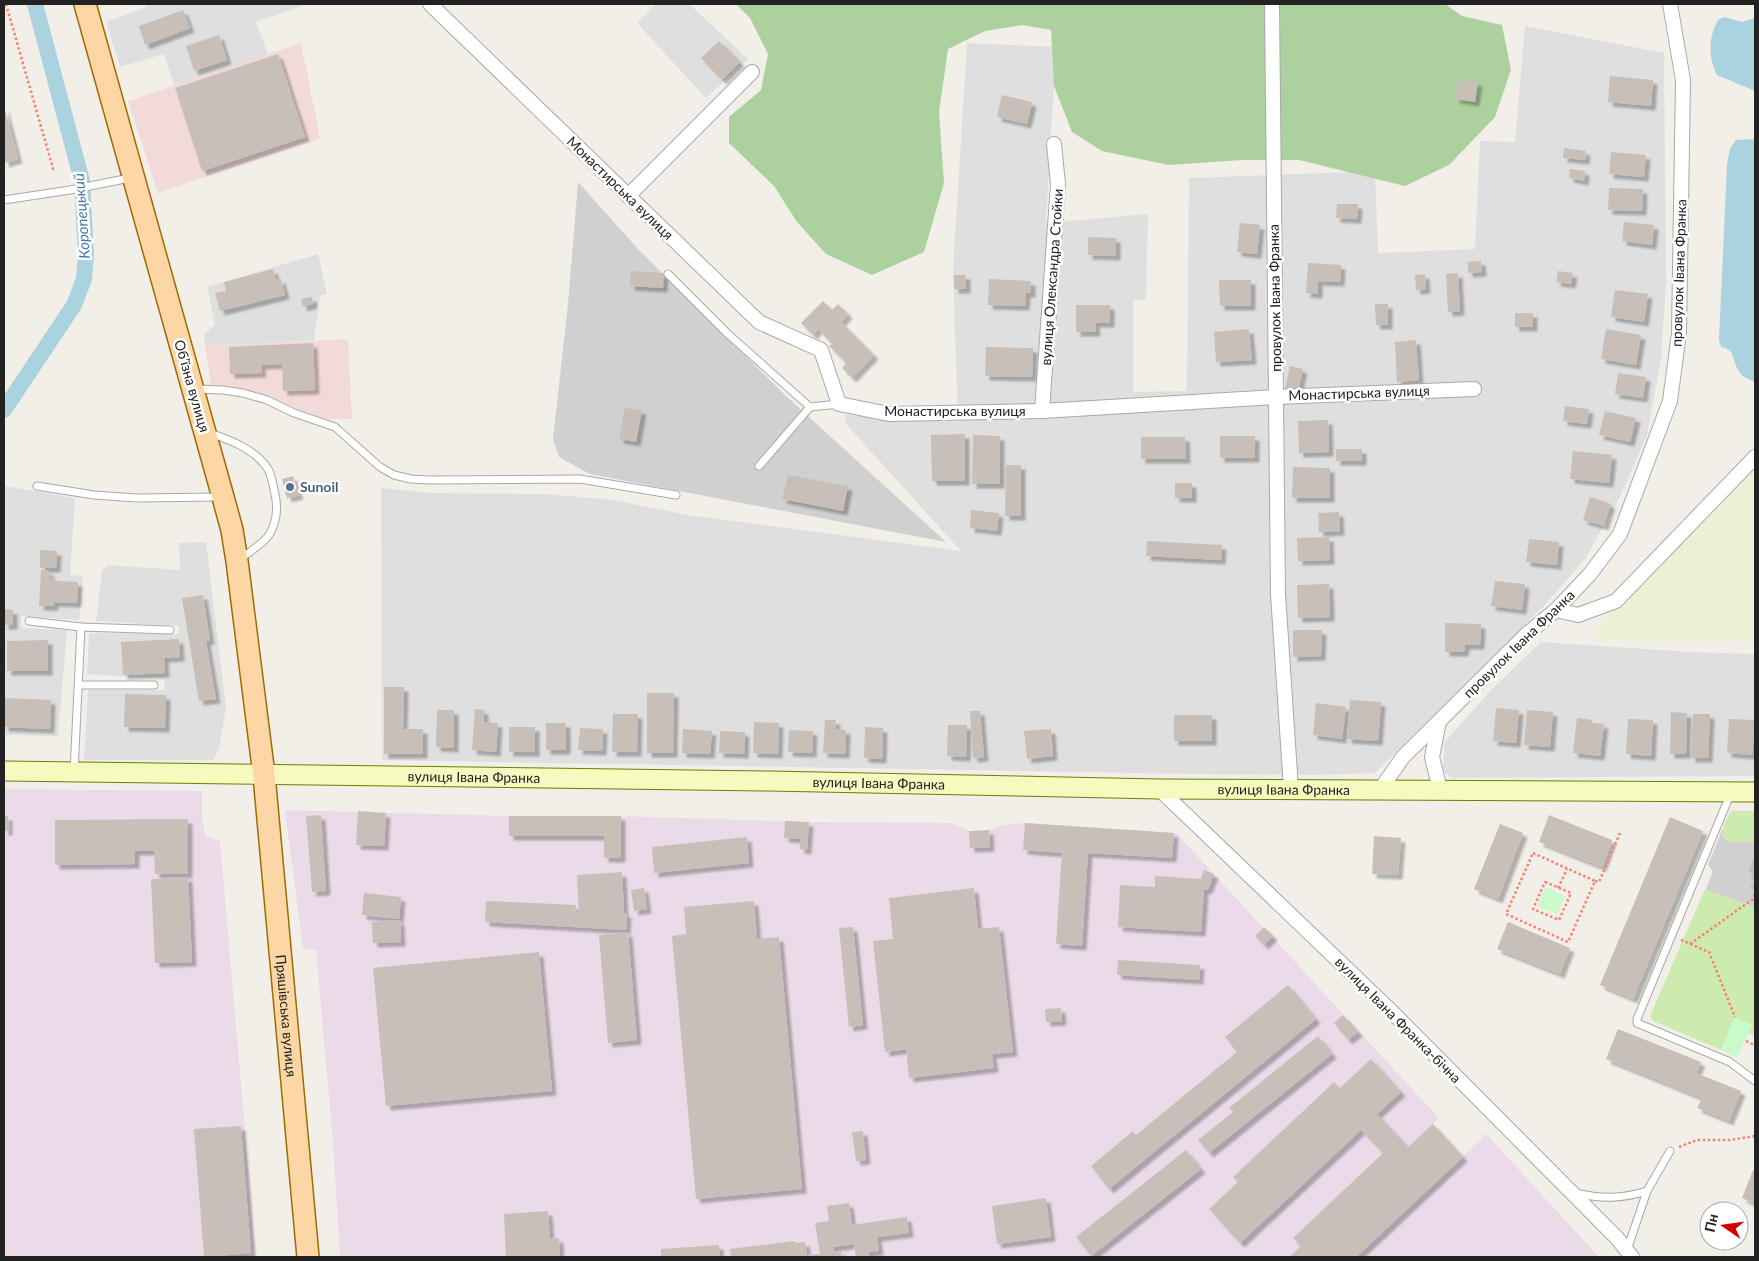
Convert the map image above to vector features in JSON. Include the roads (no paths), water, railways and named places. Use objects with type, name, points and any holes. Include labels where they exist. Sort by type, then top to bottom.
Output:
[{"type":"main road","name":"Обʼїзна вулиця","points":[[84,4],[232,530],[264,774]]},
{"type":"main road","name":"Пряшівська вулиця","points":[[264,774],[308,1257]]},
{"type":"street","name":"Монастирська вулиця","points":[[430,4],[759,322],[821,350],[839,404],[889,414],[1042,411],[1276,397],[1474,389]]},
{"type":"street","name":"провулок Івана Франка","points":[[1272,4],[1278,594],[1291,790]]},
{"type":"street","name":"провулок Івана Франка","points":[[1380,790],[1403,757],[1527,634],[1556,610],[1590,574],[1620,534],[1670,401],[1679,333],[1683,80],[1670,4]]},
{"type":"street","points":[[628,196],[752,72]]},
{"type":"street","name":"вулиця Олександра Стойки","points":[[1042,411],[1058,184],[1054,144]]},
{"type":"street","points":[[1556,610],[1578,615],[1616,601],[1755,457]]},
{"type":"street","points":[[1439,722],[1432,757],[1440,790]]},
{"type":"street","name":"вулиця Івана Франка","points":[[4,771],[779,781],[1159,789],[1755,792]]},
{"type":"street","name":"вулиця Івана Франка-бічна","points":[[1159,789],[1390,1010],[1617,1238],[1629,1254]]},
{"type":"lane","points":[[4,200],[70,190],[133,177]]},
{"type":"lane","points":[[668,274],[728,334],[810,407]]},
{"type":"lane","points":[[192,389],[223,390],[267,400],[294,413],[335,427],[380,467],[394,475],[411,479],[580,479],[676,495]]},
{"type":"lane","points":[[759,466],[810,407],[839,404]]},
{"type":"lane","points":[[204,430],[235,442],[248,450],[268,468],[272,480],[278,506],[275,520],[268,536],[237,561]]},
{"type":"lane","points":[[37,486],[136,498],[223,497]]},
{"type":"lane","points":[[29,621],[81,627],[170,630]]},
{"type":"lane","points":[[74,772],[81,627]]},
{"type":"lane","points":[[79,685],[154,685]]},
{"type":"lane","points":[[1731,792],[1637,1019],[1637,1023],[1730,1062],[1755,1081]]},
{"type":"lane","points":[[1629,1254],[1648,1191],[1670,1151]]},
{"type":"lane","points":[[1570,1192],[1595,1198],[1627,1197],[1648,1191]]},
{"type":"water","points":[[1724,17],[1742,22],[1755,18],[1755,91],[1717,75],[1714,68],[1710,48],[1712,34],[1718,20]]},
{"type":"water","points":[[1736,140],[1755,140],[1755,382],[1741,374],[1732,354],[1726,348],[1721,347],[1719,340],[1727,164],[1730,149]]},
{"type":"waterway","name":"Коропецький","points":[[4,410],[74,305],[84,279],[86,255],[82,181],[35,4]]},
{"type":"place","name":"Sunoil","points":[[290,487]]}]
